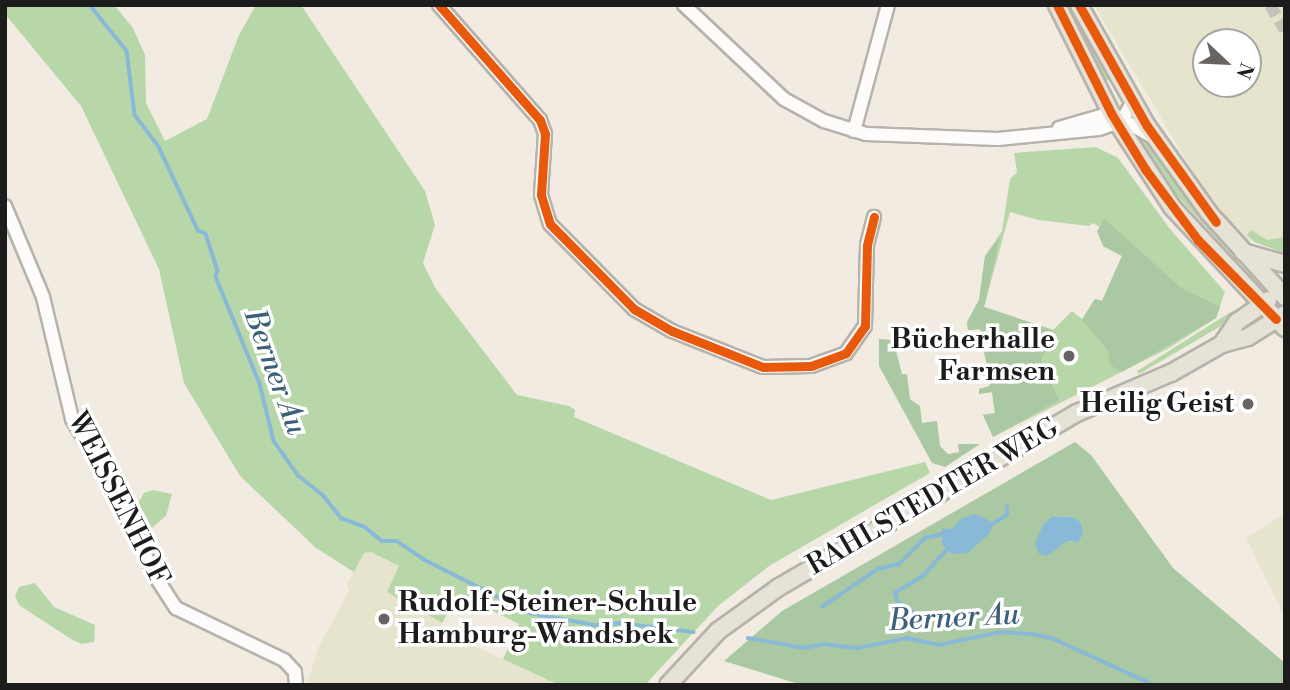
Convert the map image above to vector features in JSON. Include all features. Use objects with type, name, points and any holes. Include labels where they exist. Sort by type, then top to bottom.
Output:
[{"type":"main road","points":[[1057,5],[1118,118],[1189,229],[1261,305],[1282,320]]},
{"type":"main road","points":[[1079,5],[1132,102],[1162,145],[1241,251],[1283,293]]},
{"type":"main road","points":[[1241,251],[1285,264]]},
{"type":"main road","name":"RAHLSTEDTER WEG","points":[[1222,344],[1237,322],[1283,293]]},
{"type":"main road","name":"RAHLSTEDTER WEG","points":[[668,685],[718,631],[779,587],[1028,439],[1222,344],[1248,337],[1282,320]]},
{"type":"street","points":[[439,5],[540,120],[545,134],[541,195],[550,224],[634,309],[672,331],[763,367],[811,366],[846,353],[865,326],[867,245],[874,217]]},
{"type":"street","points":[[684,5],[784,99],[810,115],[854,131],[901,139],[1044,135],[1118,118],[1132,102]]},
{"type":"street","points":[[854,131],[888,5]]},
{"type":"street","points":[[1118,118],[1162,145]]},
{"type":"street","name":"WEISSENHOF","points":[[5,206],[43,297],[72,419],[105,473],[157,579],[176,608],[284,660],[295,672],[296,685]]},
{"type":"shaded area","points":[[1094,5],[1285,5],[1285,253],[1245,239],[1201,185]]},
{"type":"shaded area","points":[[1285,514],[1285,617],[1246,538]]},
{"type":"shaded area","name":"Rudolf-Steiner-Schule Hamburg-Wandsbek","points":[[371,552],[399,566],[388,592],[442,623],[438,630],[552,681],[550,685],[307,685],[318,648],[349,591],[347,584],[364,553]]},
{"type":"green space","points":[[5,5],[114,5],[133,28],[145,55],[146,103],[165,141],[207,119],[239,35],[256,5],[301,5],[425,191],[435,225],[423,263],[436,289],[517,395],[569,406],[575,410],[574,417],[771,500],[925,462],[930,473],[769,566],[718,606],[645,685],[559,685],[503,659],[519,624],[459,594],[442,623],[387,592],[399,566],[371,552],[364,553],[354,572],[316,548],[240,476],[184,383],[159,269],[81,106],[5,14]]},
{"type":"green space","points":[[1063,5],[1073,5],[1114,80],[1100,81]]},
{"type":"green space","points":[[1129,127],[1141,135],[1209,228],[1258,275],[1254,277],[1228,251],[1150,166]]},
{"type":"green space","points":[[1096,147],[1118,158],[1170,229],[1225,292],[1216,318],[1169,348],[993,437],[983,415],[995,413],[992,392],[979,394],[979,389],[990,386],[989,376],[977,378],[976,373],[988,370],[983,347],[972,349],[970,341],[982,339],[980,329],[968,330],[967,322],[979,300],[985,256],[1002,231],[1010,179],[1017,172],[1014,153]],"holes":[[[1010,212],[1038,220],[1089,226],[1093,223],[1099,227],[1103,246],[1122,256],[1102,301],[1095,299],[1082,319],[1072,311],[1053,330],[984,307]]]},
{"type":"green space","points":[[1105,219],[1181,288],[1220,307],[1216,318],[1122,372],[1110,365],[1108,350],[1082,320],[1095,299],[1102,301],[1122,256],[1103,246],[1097,231]]},
{"type":"green space","points":[[1251,230],[1267,240],[1285,237],[1284,253],[1255,242],[1247,235]]},
{"type":"green space","points":[[1000,237],[984,307],[1053,330],[1041,361],[1059,400],[993,437],[983,415],[995,413],[992,392],[979,394],[979,389],[990,386],[989,376],[977,378],[976,373],[988,370],[983,347],[972,349],[970,341],[982,339],[980,329],[968,330],[967,322],[979,300],[985,256]]},
{"type":"green space","points":[[1234,310],[1221,326],[1139,374],[1137,371]]},
{"type":"green space","points":[[879,339],[893,340],[902,374],[907,374],[910,399],[920,406],[922,423],[937,421],[940,446],[948,454],[959,452],[958,444],[980,444],[945,467],[932,463],[879,366]]},
{"type":"green space","points":[[1075,442],[1091,455],[1173,568],[1285,663],[1285,685],[802,685],[724,661],[782,611]],"holes":[[[1053,516],[1073,517],[1078,542],[1067,541]]]},
{"type":"green space","points":[[153,490],[172,494],[166,516],[147,532],[133,512],[144,493]]},
{"type":"green space","points":[[35,583],[54,607],[95,625],[94,642],[81,644],[19,605],[15,596],[19,587]]},
{"type":"water","points":[[976,514],[994,523],[989,534],[968,553],[952,554],[942,544],[942,528],[952,529],[962,518]]},
{"type":"water","points":[[1053,516],[1073,517],[1081,523],[1083,534],[1078,542],[1067,541],[1047,556],[1039,554],[1035,543],[1043,525]]},
{"type":"waterway","name":"Berner Au","points":[[90,5],[127,51],[135,115],[159,147],[198,230],[206,234],[218,270],[216,277],[260,384],[274,441],[298,475],[324,496],[341,518],[365,527],[382,541],[397,541],[425,560],[530,613],[594,625],[620,623],[693,632]]},
{"type":"waterway","points":[[994,523],[1007,515],[1007,507]]},
{"type":"waterway","points":[[822,607],[878,569],[899,564],[925,538],[942,534]]},
{"type":"waterway","points":[[913,620],[913,613],[897,601],[895,593],[923,576],[947,549]]},
{"type":"waterway","name":"Berner Au","points":[[748,638],[804,648],[824,644],[858,648],[907,638],[939,645],[1001,632],[1033,634],[1054,639],[1154,685]]},
{"type":"tunnel","points":[[1270,5],[1285,30]]},
{"type":"cycle path","points":[[439,5],[540,120],[545,134],[541,195],[550,224],[634,309],[672,331],[763,367],[811,366],[846,353],[865,326],[867,245],[874,217]]},
{"type":"cycle path","points":[[1057,5],[1111,113],[1145,169],[1198,240],[1276,319]]},
{"type":"cycle path","points":[[1079,5],[1147,126],[1216,222]]},
{"type":"place","name":"Bücherhalle Farmsen","points":[[1069,356]]},
{"type":"place","name":"Heilig Geist","points":[[1248,404]]},
{"type":"place","name":"Rudolf-Steiner-Schule Hamburg-Wandsbek","points":[[384,619]]}]
